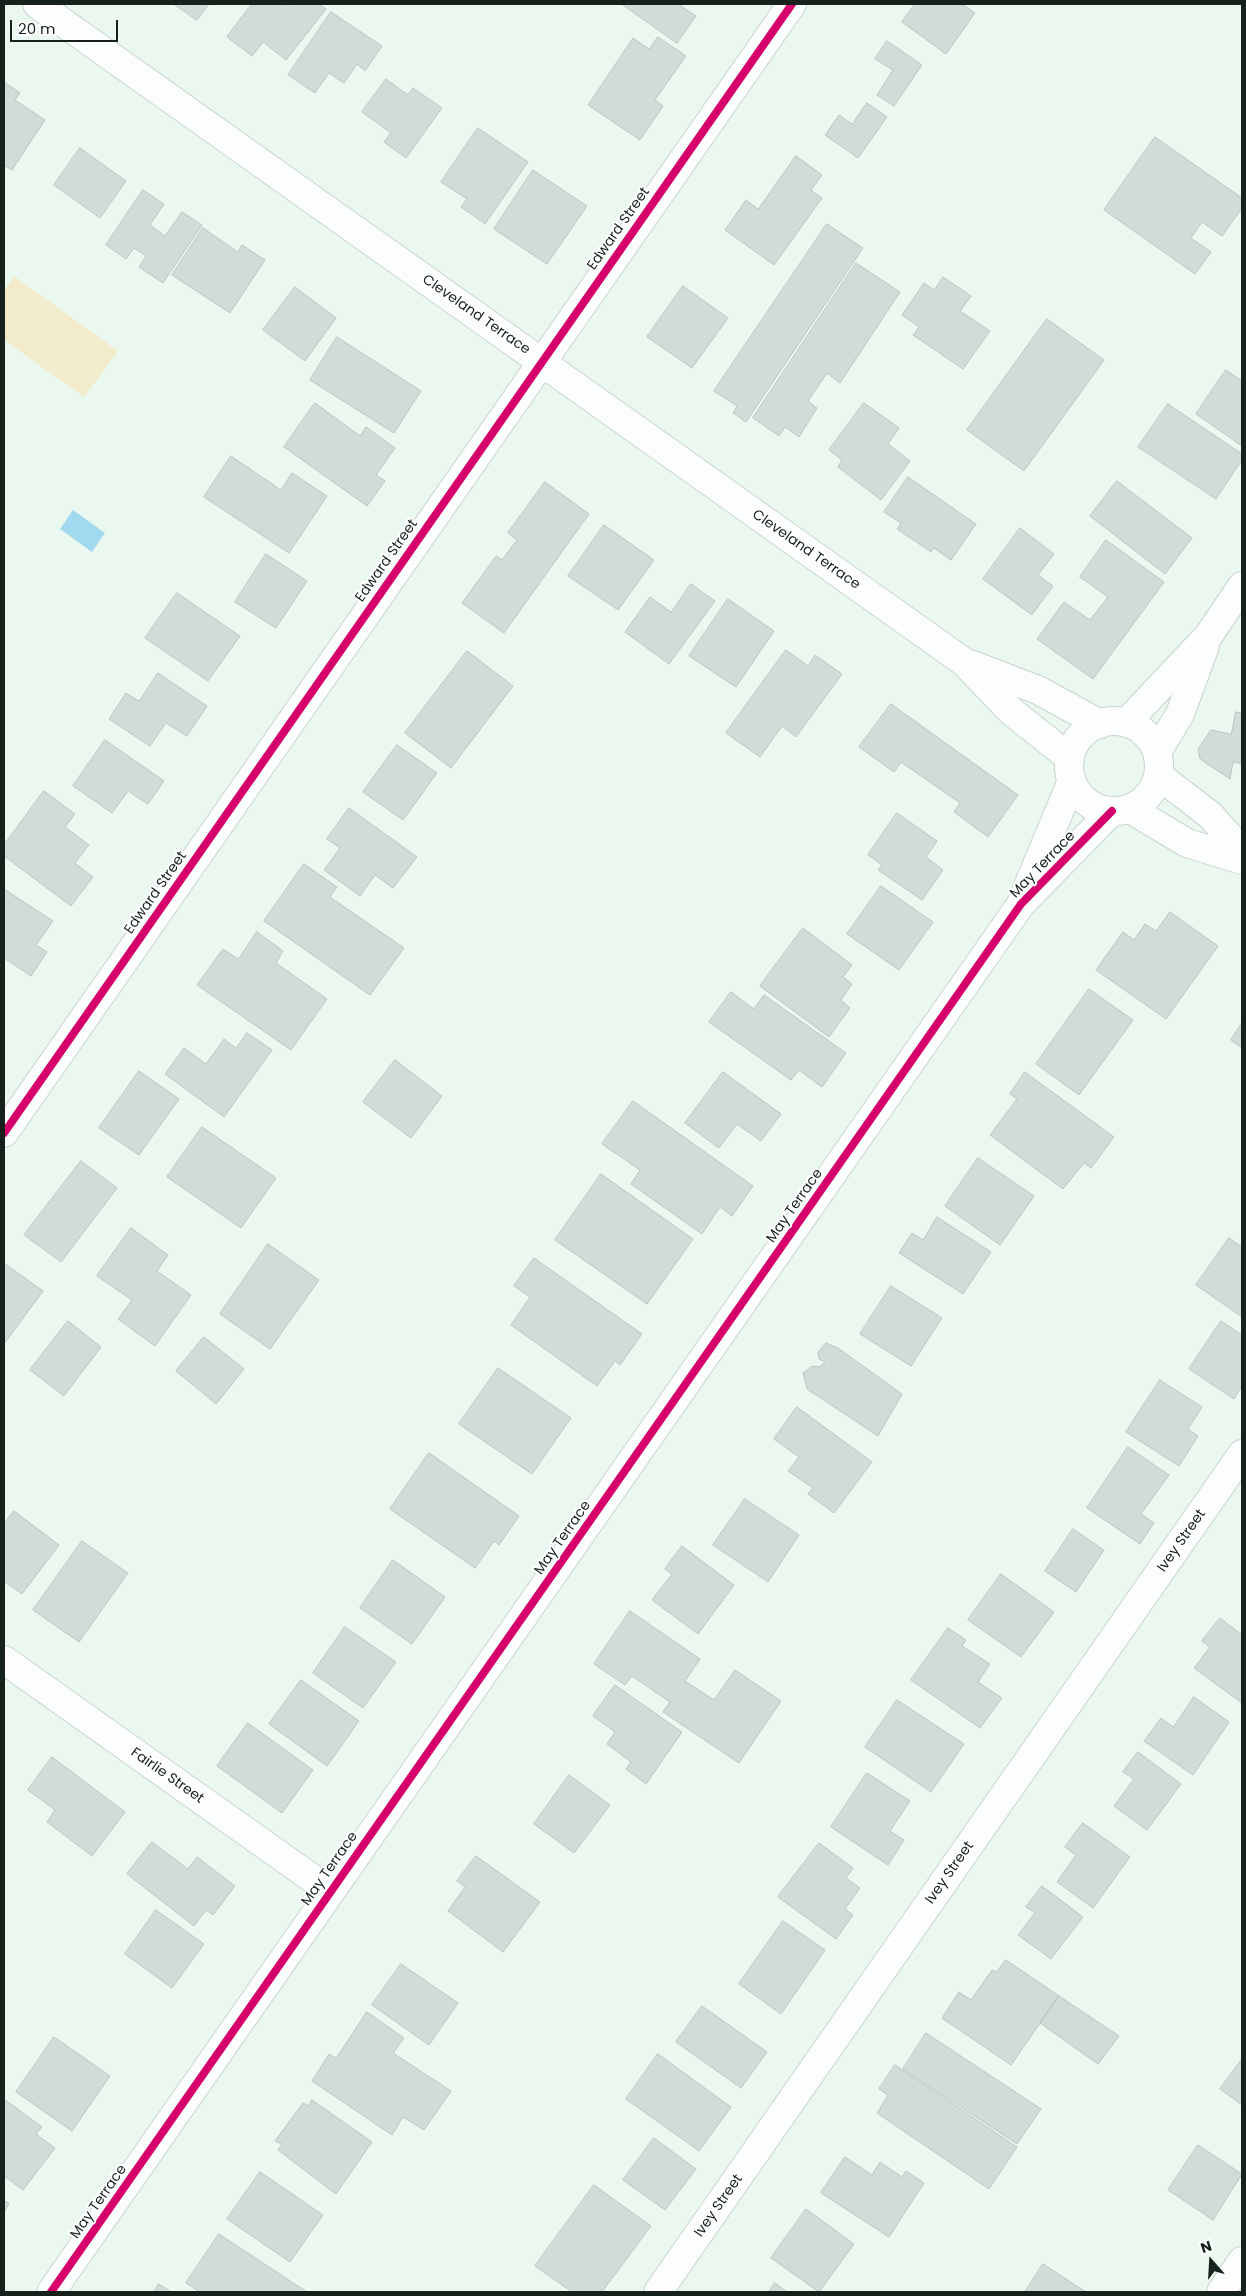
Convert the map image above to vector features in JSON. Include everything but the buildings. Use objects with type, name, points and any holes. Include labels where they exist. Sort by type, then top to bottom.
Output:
[{"type":"street","name":"Cleveland Terrace","points":[[37,4],[964,662],[1071,770]]},
{"type":"street","name":"Edward Street","points":[[4,1133],[792,4]]},
{"type":"street","points":[[1242,586],[1209,635],[1113,723],[1080,737],[1071,770],[1078,793],[1087,802],[1099,808],[1121,810],[1187,843],[1242,860]]},
{"type":"street","points":[[1121,810],[1142,801],[1153,789],[1158,764],[1180,714],[1209,635]]},
{"type":"street","name":"Cleveland Terrace","points":[[964,662],[1038,690],[1113,723]]},
{"type":"street","points":[[1113,723],[1140,729],[1150,738],[1158,764],[1210,815],[1242,851]]},
{"type":"street","name":"May Terrace","points":[[1021,904],[1071,770]]},
{"type":"street","name":"May Terrace","points":[[51,2292],[1021,904],[1121,810]]},
{"type":"street","name":"Ivey Street","points":[[658,2292],[1242,1454]]},
{"type":"street","name":"Fairlie Street","points":[[4,1660],[330,1891]]},
{"type":"street","points":[[1221,2292],[1242,2261]]},
{"type":"shaded area","points":[[14,276],[118,351],[84,397],[4,340],[4,290]]},
{"type":"water","points":[[73,510],[105,533],[92,552],[60,529]]},
{"type":"cycle path","points":[[4,1133],[792,4]]},
{"type":"cycle path","points":[[51,2292],[1021,904],[1112,811]]}]
